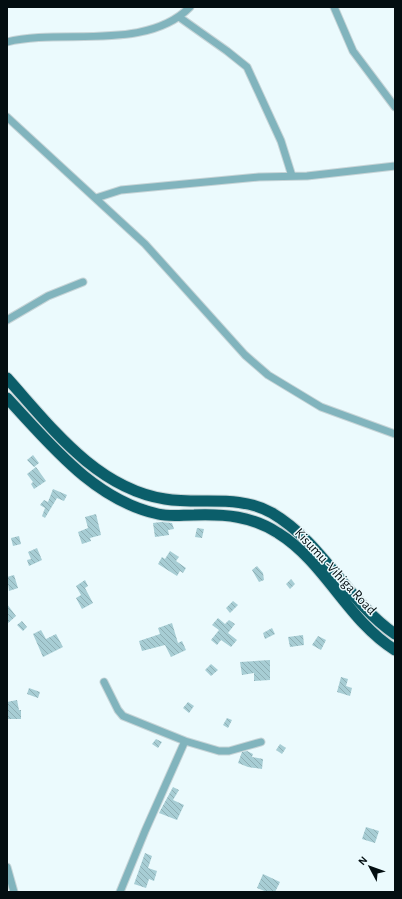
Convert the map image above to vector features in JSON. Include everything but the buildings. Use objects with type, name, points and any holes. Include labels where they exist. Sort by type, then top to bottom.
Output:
[{"type":"highway","name":"Kisumu -Vihiga Road","points":[[7,378],[53,428],[94,467],[113,481],[140,493],[165,500],[230,501],[271,512],[308,541],[367,609],[385,627],[395,634]]},
{"type":"highway","name":"Kisumu -Vihiga Road","points":[[7,398],[44,438],[89,481],[105,493],[141,509],[158,514],[230,515],[248,518],[278,532],[304,554],[375,634],[395,650]]},
{"type":"street","points":[[7,42],[50,37],[94,38],[146,30],[179,17],[190,7]]},
{"type":"street","points":[[334,7],[353,51],[387,94],[395,107]]},
{"type":"street","points":[[179,17],[247,67],[281,141],[292,176]]},
{"type":"street","points":[[7,117],[145,244],[230,339],[268,375],[321,407],[395,434]]},
{"type":"street","points":[[96,198],[121,190],[395,166]]},
{"type":"street","points":[[7,320],[48,296],[83,282]]},
{"type":"street","points":[[104,682],[118,710],[123,716],[186,741],[219,751],[229,751],[261,742]]},
{"type":"street","points":[[120,892],[145,831],[186,741]]},
{"type":"street","points":[[7,867],[14,892]]}]
